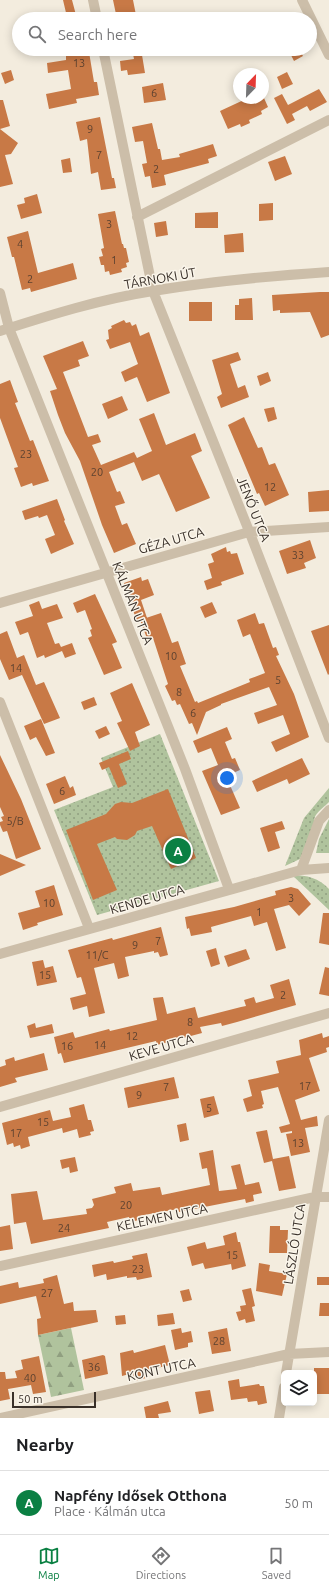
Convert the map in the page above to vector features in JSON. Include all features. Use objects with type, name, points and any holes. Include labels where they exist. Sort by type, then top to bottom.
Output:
[{"type":"street","points":[[93,0],[96,12]]},
{"type":"street","points":[[302,0],[308,12]]},
{"type":"street","points":[[317,31],[329,55]]},
{"type":"street","name":"JENŐ UTCA","points":[[104,56],[153,291],[329,738]]},
{"type":"street","points":[[137,217],[329,120]]},
{"type":"street","name":"TÁRNOKI ÚT","points":[[5,329],[81,307],[153,291],[253,276],[329,272]]},
{"type":"street","name":"KÁLMÁN UTCA","points":[[0,293],[5,329],[107,572],[187,776],[229,889]]},
{"type":"street","name":"GÉZA UTCA","points":[[0,603],[249,532],[329,527]]},
{"type":"street","points":[[0,702],[89,928]]},
{"type":"street","points":[[301,870],[319,821],[329,810]]},
{"type":"street","name":"KENDE UTCA","points":[[0,954],[301,870],[329,868]]},
{"type":"street","name":"KEVE UTCA","points":[[0,1107],[329,1013]]},
{"type":"street","name":"LÁSZLÓ UTCA","points":[[286,1370],[329,1120]]},
{"type":"street","name":"KELEMEN UTCA","points":[[0,1266],[315,1197],[329,1197]]},
{"type":"street","name":"KONT UTCA","points":[[0,1418],[289,1354],[329,1352]]},
{"type":"street","points":[[279,1418],[281,1405]]},
{"type":"green space","points":[[160,734],[219,881],[97,915],[54,810],[113,787],[101,758]]},
{"type":"green space","points":[[329,788],[329,802],[320,810],[314,819],[315,826],[300,859],[285,866],[304,818]]},
{"type":"green space","points":[[329,819],[329,853],[316,853],[319,839]]},
{"type":"green space","points":[[292,875],[312,878],[325,885],[329,889],[329,910]]},
{"type":"green space","points":[[71,1328],[84,1390],[51,1397],[38,1335]]},
{"type":"building","points":[[63,0],[72,0],[75,12],[66,12]]},
{"type":"building","points":[[113,0],[133,0],[135,12],[116,12]]},
{"type":"building","points":[[66,56],[90,56],[94,82],[97,82],[99,95],[76,99],[77,103],[49,109],[46,94],[71,89],[68,70],[48,73],[47,63],[66,60]]},
{"type":"building","points":[[133,56],[142,56],[145,73],[128,75],[127,70],[121,71],[120,61],[134,59]]},
{"type":"building","points":[[292,56],[303,56],[294,61]]},
{"type":"building","points":[[11,70],[14,80],[5,84],[1,73]]},
{"type":"building","points":[[287,72],[293,84],[282,89],[277,77]]},
{"type":"building","points":[[163,83],[166,100],[144,103],[142,87]]},
{"type":"building","points":[[319,89],[327,102],[310,111],[307,106],[292,114],[295,120],[287,124],[274,98],[282,94],[288,105]]},
{"type":"building","points":[[0,100],[3,100],[10,126],[0,129]]},
{"type":"building","points":[[235,104],[267,104],[268,107],[261,111],[262,114],[249,120],[250,123],[241,127],[240,124],[228,129],[220,111]]},
{"type":"building","points":[[100,117],[112,178],[114,178],[116,188],[101,190],[98,172],[91,174],[87,139],[80,141],[76,122]]},
{"type":"building","points":[[152,123],[162,160],[180,157],[179,154],[213,144],[217,156],[208,159],[209,163],[164,175],[166,185],[152,188],[150,176],[145,177],[142,164],[147,163],[143,141],[135,142],[132,127]]},
{"type":"building","points":[[0,129],[18,143],[11,154],[5,155],[13,184],[0,187]]},
{"type":"building","points":[[285,156],[292,174],[275,181],[268,162]]},
{"type":"building","points":[[70,158],[72,172],[63,173],[61,160]]},
{"type":"building","points":[[37,194],[42,213],[21,219],[17,205],[25,203],[24,198]]},
{"type":"building","points":[[273,203],[273,220],[259,221],[259,204]]},
{"type":"building","points":[[115,211],[122,244],[124,248],[126,248],[129,262],[126,263],[127,267],[121,269],[122,272],[110,275],[109,271],[105,272],[104,265],[101,265],[99,257],[103,256],[101,249],[104,248],[98,214]]},
{"type":"building","points":[[218,212],[218,228],[195,228],[195,213]]},
{"type":"building","points":[[166,221],[168,235],[156,237],[154,223]]},
{"type":"building","points":[[28,231],[38,273],[73,263],[77,279],[31,292],[30,288],[22,290],[14,257],[12,257],[7,237]]},
{"type":"building","points":[[243,233],[244,252],[225,253],[224,235]]},
{"type":"building","points":[[329,292],[329,335],[321,338],[310,312],[280,313],[280,310],[273,311],[272,295]]},
{"type":"building","points":[[252,298],[253,320],[235,320],[235,305],[239,305],[239,299]]},
{"type":"building","points":[[189,302],[212,302],[212,321],[189,321]]},
{"type":"building","points":[[124,320],[126,323],[130,322],[132,326],[136,324],[140,336],[149,332],[170,393],[147,402],[137,377],[125,382],[121,372],[138,364],[130,342],[110,349],[106,340],[109,339],[108,330],[112,328],[111,326]]},
{"type":"building","points":[[83,341],[89,356],[78,360],[80,366],[63,372],[88,437],[98,434],[101,442],[92,445],[101,465],[134,452],[137,458],[152,451],[139,419],[154,413],[166,445],[195,433],[202,451],[191,456],[210,498],[176,512],[159,474],[142,481],[134,462],[109,472],[117,492],[120,491],[125,503],[115,506],[122,525],[127,523],[136,544],[114,553],[102,525],[80,461],[65,433],[58,415],[50,391],[57,389],[43,356]]},
{"type":"building","points":[[238,352],[241,360],[230,364],[238,388],[245,385],[249,397],[221,408],[217,397],[222,394],[212,360]]},
{"type":"building","points":[[268,372],[271,381],[260,386],[257,376]]},
{"type":"building","points":[[10,380],[18,402],[15,403],[30,441],[33,440],[49,481],[33,486],[32,483],[21,487],[14,468],[18,467],[0,418],[0,384]]},
{"type":"building","points":[[122,396],[128,410],[108,419],[102,404]]},
{"type":"building","points":[[274,407],[277,419],[268,422],[264,409]]},
{"type":"building","points":[[244,417],[258,448],[262,447],[269,465],[275,463],[289,495],[265,506],[259,493],[257,494],[228,425]]},
{"type":"building","points":[[329,490],[329,511],[309,512],[308,492]]},
{"type":"building","points":[[57,499],[65,520],[64,521],[74,544],[51,554],[45,539],[55,535],[47,515],[25,520],[22,511]]},
{"type":"building","points":[[310,540],[316,558],[304,563],[306,568],[287,574],[279,551]]},
{"type":"building","points":[[226,547],[227,552],[230,551],[231,554],[237,553],[244,574],[221,582],[222,585],[207,590],[204,581],[212,578],[208,564],[214,562],[211,554]]},
{"type":"building","points":[[141,577],[142,581],[148,579],[154,595],[141,600],[147,618],[137,622],[124,583]]},
{"type":"building","points":[[95,594],[117,642],[112,644],[122,668],[104,675],[88,638],[92,636],[90,630],[92,629],[85,610],[77,613],[73,603]]},
{"type":"building","points":[[39,601],[42,609],[57,604],[63,618],[47,623],[55,644],[59,643],[61,647],[72,643],[76,654],[65,658],[62,651],[45,658],[44,655],[37,658],[28,632],[20,635],[15,622],[33,616],[29,605]]},
{"type":"building","points":[[212,602],[217,613],[205,618],[200,607]]},
{"type":"building","points":[[161,613],[172,643],[178,641],[186,664],[180,666],[195,702],[197,701],[198,703],[250,682],[249,679],[265,673],[250,634],[243,637],[237,620],[255,613],[259,624],[264,623],[273,648],[276,647],[279,655],[276,656],[294,694],[309,737],[276,752],[271,742],[290,734],[283,715],[258,724],[254,713],[277,705],[269,687],[221,704],[206,712],[197,735],[192,723],[189,724],[180,704],[177,705],[175,700],[172,701],[165,686],[168,684],[153,638],[148,641],[140,620]]},
{"type":"building","points":[[329,625],[329,674],[328,675],[311,631]]},
{"type":"building","points":[[7,631],[17,658],[24,655],[36,685],[44,682],[60,718],[44,724],[22,675],[9,680],[0,659],[0,634]]},
{"type":"building","points":[[132,683],[150,725],[135,732],[140,746],[130,751],[117,723],[122,721],[110,693]]},
{"type":"building","points":[[94,697],[97,705],[84,710],[81,702]]},
{"type":"building","points":[[41,719],[55,753],[46,756],[36,737],[30,740],[24,726]]},
{"type":"building","points":[[106,726],[110,734],[99,739],[95,731]]},
{"type":"building","points":[[227,727],[232,739],[225,742],[232,759],[235,758],[240,770],[226,776],[240,808],[221,815],[202,771],[218,765],[211,748],[198,753],[193,741]]},
{"type":"building","points":[[128,751],[131,759],[119,764],[127,784],[118,788],[109,767],[102,770],[99,763]]},
{"type":"building","points":[[0,755],[21,799],[41,849],[16,859],[7,831],[3,832],[0,825],[0,822],[3,821],[1,817],[4,816],[0,807]]},
{"type":"building","points":[[302,758],[310,774],[289,784],[287,779],[257,792],[252,781]]},
{"type":"building","points":[[65,776],[70,788],[73,786],[76,795],[54,804],[46,784]]},
{"type":"building","points":[[168,789],[196,858],[171,869],[152,826],[137,831],[135,835],[127,840],[117,839],[115,837],[97,844],[117,890],[93,900],[66,830],[106,814],[115,804],[121,802],[132,803]]},
{"type":"building","points":[[282,821],[285,829],[275,832],[280,848],[268,852],[260,828]]},
{"type":"building","points":[[0,854],[26,865],[0,876]]},
{"type":"building","points":[[54,885],[63,915],[37,923],[38,925],[23,930],[18,913],[40,907],[35,891]]},
{"type":"building","points":[[291,887],[298,889],[311,904],[299,916],[289,905],[274,909],[286,948],[276,951],[267,922],[254,926],[251,916],[211,927],[212,932],[191,936],[189,928],[187,929],[185,917],[234,907],[276,895],[275,891]]},
{"type":"building","points":[[323,913],[329,913],[329,945],[319,943]]},
{"type":"building","points":[[161,927],[168,955],[160,957],[158,952],[154,953],[154,951],[125,957],[129,976],[118,979],[114,963],[94,968],[105,1013],[89,1017],[87,1006],[73,1010],[70,998],[86,994],[81,977],[77,978],[68,950]]},
{"type":"building","points":[[216,948],[220,964],[211,967],[206,951]]},
{"type":"building","points":[[246,949],[250,959],[228,967],[224,956]]},
{"type":"building","points":[[43,960],[45,968],[53,966],[57,982],[37,986],[32,962]]},
{"type":"building","points":[[325,967],[329,968],[329,996],[319,994]]},
{"type":"building","points":[[289,979],[296,1005],[222,1026],[221,1023],[200,1027],[202,1033],[157,1045],[156,1041],[64,1063],[61,1053],[58,1054],[54,1037],[73,1032],[75,1038],[109,1029],[110,1031],[157,1020],[153,998],[163,997],[167,1014],[195,1007],[198,1018],[246,1006],[244,1000],[254,997],[256,1003],[274,998],[270,985]]},
{"type":"building","points":[[35,1023],[36,1028],[52,1024],[54,1033],[30,1038],[27,1026]]},
{"type":"building","points":[[322,1033],[323,1038],[329,1036],[329,1047],[326,1048],[327,1052],[309,1058],[320,1091],[295,1100],[301,1120],[317,1116],[318,1126],[305,1128],[310,1152],[291,1156],[286,1134],[292,1133],[292,1131],[281,1133],[279,1127],[290,1124],[278,1087],[261,1091],[264,1104],[262,1105],[263,1108],[247,1112],[243,1099],[252,1096],[248,1080],[279,1073],[276,1061],[301,1055],[299,1040]]},
{"type":"building","points":[[44,1053],[48,1070],[15,1078],[17,1082],[0,1087],[0,1067],[6,1065],[5,1060],[14,1057],[15,1061]]},
{"type":"building","points":[[174,1077],[179,1098],[128,1108],[124,1088]]},
{"type":"building","points":[[214,1096],[219,1114],[204,1118],[200,1099]]},
{"type":"building","points":[[84,1104],[88,1120],[91,1120],[94,1131],[90,1132],[91,1135],[79,1138],[77,1129],[63,1133],[62,1128],[28,1137],[30,1146],[21,1149],[20,1145],[14,1147],[13,1143],[7,1145],[2,1123],[50,1110],[53,1121],[71,1117],[69,1108]]},
{"type":"building","points":[[186,1123],[189,1140],[180,1142],[177,1125]]},
{"type":"building","points":[[267,1130],[273,1159],[289,1156],[296,1188],[279,1191],[272,1161],[264,1163],[256,1132]]},
{"type":"building","points":[[213,1150],[219,1191],[237,1189],[231,1166],[240,1164],[245,1185],[259,1182],[262,1193],[253,1195],[254,1201],[246,1203],[245,1199],[179,1212],[178,1209],[138,1216],[139,1220],[130,1222],[129,1217],[107,1222],[109,1228],[31,1244],[26,1222],[14,1224],[11,1194],[37,1191],[43,1220],[87,1214],[86,1209],[92,1208],[94,1205],[92,1199],[116,1193],[114,1187],[131,1183],[133,1191],[160,1187],[162,1195],[210,1185],[207,1168],[202,1169],[199,1153]]},
{"type":"building","points":[[75,1157],[78,1171],[70,1173],[69,1167],[62,1169],[60,1160]]},
{"type":"building","points":[[10,1225],[13,1249],[0,1251],[0,1227]]},
{"type":"building","points":[[270,1226],[280,1226],[280,1230],[288,1230],[287,1253],[269,1253]]},
{"type":"building","points":[[236,1232],[246,1266],[232,1270],[231,1264],[205,1269],[203,1263],[192,1266],[187,1247],[205,1242],[207,1249],[225,1245],[223,1236]]},
{"type":"building","points":[[147,1253],[152,1277],[137,1280],[136,1277],[127,1278],[127,1276],[107,1280],[106,1274],[94,1277],[92,1265],[113,1261],[114,1263],[133,1259],[132,1256]]},
{"type":"building","points":[[259,1263],[270,1265],[269,1271],[287,1274],[282,1296],[256,1291]]},
{"type":"building","points":[[57,1275],[64,1304],[73,1302],[74,1311],[96,1310],[98,1322],[38,1335],[37,1319],[41,1318],[36,1296],[0,1304],[0,1286],[18,1282],[19,1288],[44,1283],[43,1279]]},
{"type":"building","points":[[317,1277],[329,1277],[329,1285],[317,1285]]},
{"type":"building","points":[[251,1288],[255,1306],[252,1307],[255,1321],[246,1323],[245,1319],[239,1321],[236,1312],[241,1311],[240,1306],[246,1305],[242,1290]]},
{"type":"building","points":[[189,1289],[192,1300],[183,1302],[180,1291]]},
{"type":"building","points":[[320,1303],[329,1303],[329,1316],[319,1316]]},
{"type":"building","points":[[173,1313],[175,1324],[158,1326],[157,1315]]},
{"type":"building","points":[[125,1315],[126,1324],[116,1325],[115,1316]]},
{"type":"building","points":[[181,1328],[182,1333],[191,1331],[193,1342],[188,1343],[188,1347],[175,1350],[171,1330]]},
{"type":"building","points":[[227,1328],[231,1351],[212,1354],[208,1332]]},
{"type":"building","points":[[165,1345],[170,1365],[144,1371],[146,1378],[134,1381],[133,1373],[122,1376],[120,1353],[133,1350],[134,1353]]},
{"type":"building","points":[[103,1355],[105,1356],[108,1374],[85,1379],[82,1360]]},
{"type":"building","points":[[39,1356],[46,1392],[33,1394],[31,1385],[8,1389],[10,1399],[0,1401],[0,1372],[5,1372],[6,1379],[17,1378],[15,1371],[23,1369],[21,1360]]},
{"type":"building","points":[[314,1368],[329,1368],[329,1394],[317,1394],[317,1370],[314,1370]]},
{"type":"building","points":[[239,1379],[240,1387],[259,1384],[260,1386],[264,1386],[267,1403],[258,1405],[257,1401],[248,1402],[247,1398],[231,1400],[228,1381]]},
{"type":"building","points":[[210,1390],[214,1411],[199,1414],[195,1392]]},
{"type":"building","points":[[168,1401],[171,1412],[158,1414],[159,1418],[146,1418],[144,1407]]},
{"type":"place","name":"Napfény Idősek Otthona","points":[[178,851]]}]
